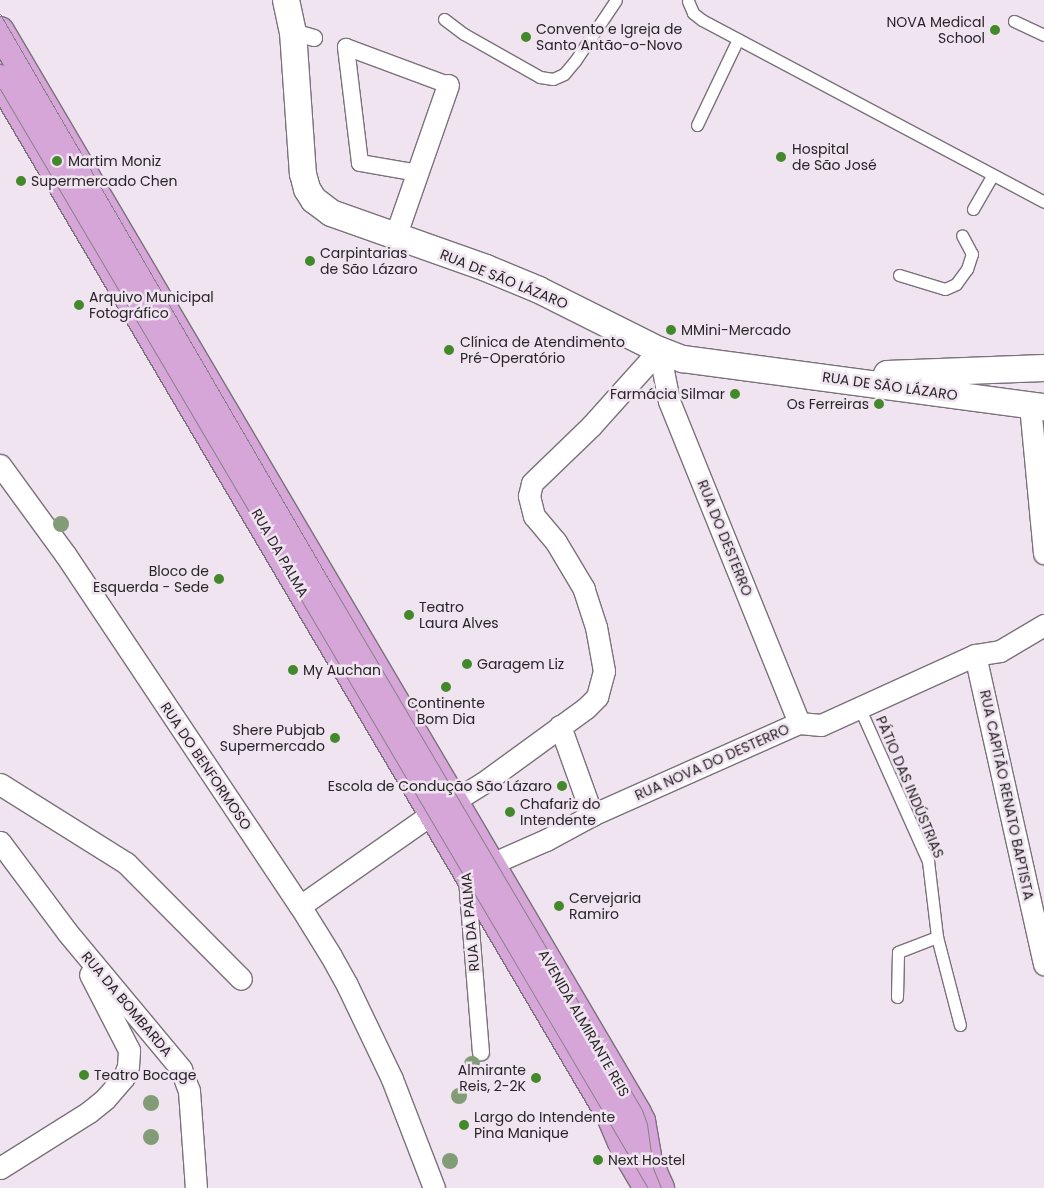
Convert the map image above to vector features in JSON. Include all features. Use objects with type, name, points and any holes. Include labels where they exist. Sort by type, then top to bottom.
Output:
[{"type":"main road","name":"RUA DA PALMA","points":[[0,31],[478,866]]},
{"type":"main road","name":"RUA DA PALMA","points":[[0,79],[444,807]]},
{"type":"main road","name":"AVENIDA ALMIRANTE REIS","points":[[478,866],[610,1114],[625,1148],[648,1188]]},
{"type":"main road","name":"AVENIDA ALMIRANTE REIS","points":[[478,866],[638,1113],[648,1160],[660,1188]]},
{"type":"street","name":"RUA DE SÃO LÁZARO","points":[[286,0],[304,35],[303,174],[307,189],[314,200],[331,212],[395,237],[486,268],[539,290],[659,350],[683,359],[1037,406]]},
{"type":"street","points":[[395,237],[418,172],[448,85],[346,47],[360,163],[418,172]]},
{"type":"street","points":[[300,906],[444,807],[483,783],[586,708],[597,697],[604,671],[596,627],[584,590],[556,542],[534,516],[528,496],[532,483],[592,424],[659,350]]},
{"type":"street","name":"RUA DO DESTERRO","points":[[659,350],[669,401],[799,723]]},
{"type":"street","points":[[824,378],[1044,368]]},
{"type":"street","points":[[1037,406],[1044,553]]},
{"type":"street","name":"RUA DO BENFORMOSO","points":[[0,465],[64,554],[300,906],[347,985],[392,1079],[434,1188]]},
{"type":"street","name":"RUA NOVA DO DESTERRO","points":[[478,866],[546,840],[592,815],[799,723],[821,725],[860,709],[975,655],[1000,651],[1044,625]]},
{"type":"street","name":"RUA CAPITÃO RENATO BAPTISTA","points":[[975,655],[1044,964]]},
{"type":"street","points":[[560,726],[592,815]]},
{"type":"street","points":[[0,784],[126,863],[241,979]]},
{"type":"street","name":"RUA DA BOMBARDA","points":[[0,842],[67,932],[181,1069],[189,1091],[196,1188]]},
{"type":"street","name":"RUA DA PALMA","points":[[478,866],[481,1052]]},
{"type":"street","points":[[0,1168],[105,1099],[124,1077],[128,1066],[129,1050],[126,1043],[67,932]]},
{"type":"lane","points":[[444,20],[462,40],[540,76],[553,79],[564,74],[575,61],[616,0]]},
{"type":"lane","points":[[688,0],[693,13],[702,20],[1044,202]]},
{"type":"lane","points":[[1014,21],[1044,35]]},
{"type":"lane","points":[[697,125],[738,39]]},
{"type":"lane","points":[[973,209],[993,175]]},
{"type":"lane","points":[[899,276],[945,289],[956,284],[967,269],[972,254],[962,235]]},
{"type":"lane","name":"PÁTIO DAS INDÚSTRIAS","points":[[860,709],[928,860],[937,937],[960,1025]]},
{"type":"lane","points":[[897,997],[898,952],[937,937]]},
{"type":"tram line","points":[[0,14],[333,587],[642,1110],[647,1124],[653,1168],[661,1188]]},
{"type":"tram line","points":[[0,89],[648,1188]]},
{"type":"place","name":"NOVA Medical School","points":[[995,30]]},
{"type":"place","name":"Convento e Igreja de Santo Antão-o-Novo","points":[[526,37]]},
{"type":"place","name":"Hospital de São José","points":[[781,157]]},
{"type":"place","name":"Martim Moniz","points":[[57,161]]},
{"type":"place","name":"Supermercado Chen","points":[[21,181]]},
{"type":"place","name":"Carpintarias de São Lázaro","points":[[310,261]]},
{"type":"place","name":"Arquivo Municipal Fotográfico","points":[[79,305]]},
{"type":"place","name":"MMini-Mercado","points":[[671,330]]},
{"type":"place","name":"Clínica de Atendimento Pré-Operatório","points":[[449,350]]},
{"type":"place","name":"Farmácia Silmar","points":[[735,394]]},
{"type":"place","name":"Os Ferreiras","points":[[879,404]]},
{"type":"place","name":"Bloco de Esquerda - Sede","points":[[219,579]]},
{"type":"place","name":"Teatro Laura Alves","points":[[409,615]]},
{"type":"place","name":"Garagem Liz","points":[[467,664]]},
{"type":"place","name":"My Auchan","points":[[293,670]]},
{"type":"place","name":"Continente Bom Dia","points":[[446,687]]},
{"type":"place","name":"Shere Pubjab Supermercado","points":[[335,738]]},
{"type":"place","name":"Escola de Condução São Lázaro","points":[[562,786]]},
{"type":"place","name":"Chafariz do Intendente","points":[[510,812]]},
{"type":"place","name":"Cervejaria Ramiro","points":[[559,906]]},
{"type":"place","name":"Teatro Bocage","points":[[84,1075]]},
{"type":"place","name":"Almirante Reis, 2-2K","points":[[536,1078]]},
{"type":"place","name":"Largo do Intendente Pina Manique","points":[[464,1125]]},
{"type":"place","name":"Next Hostel","points":[[598,1160]]}]
